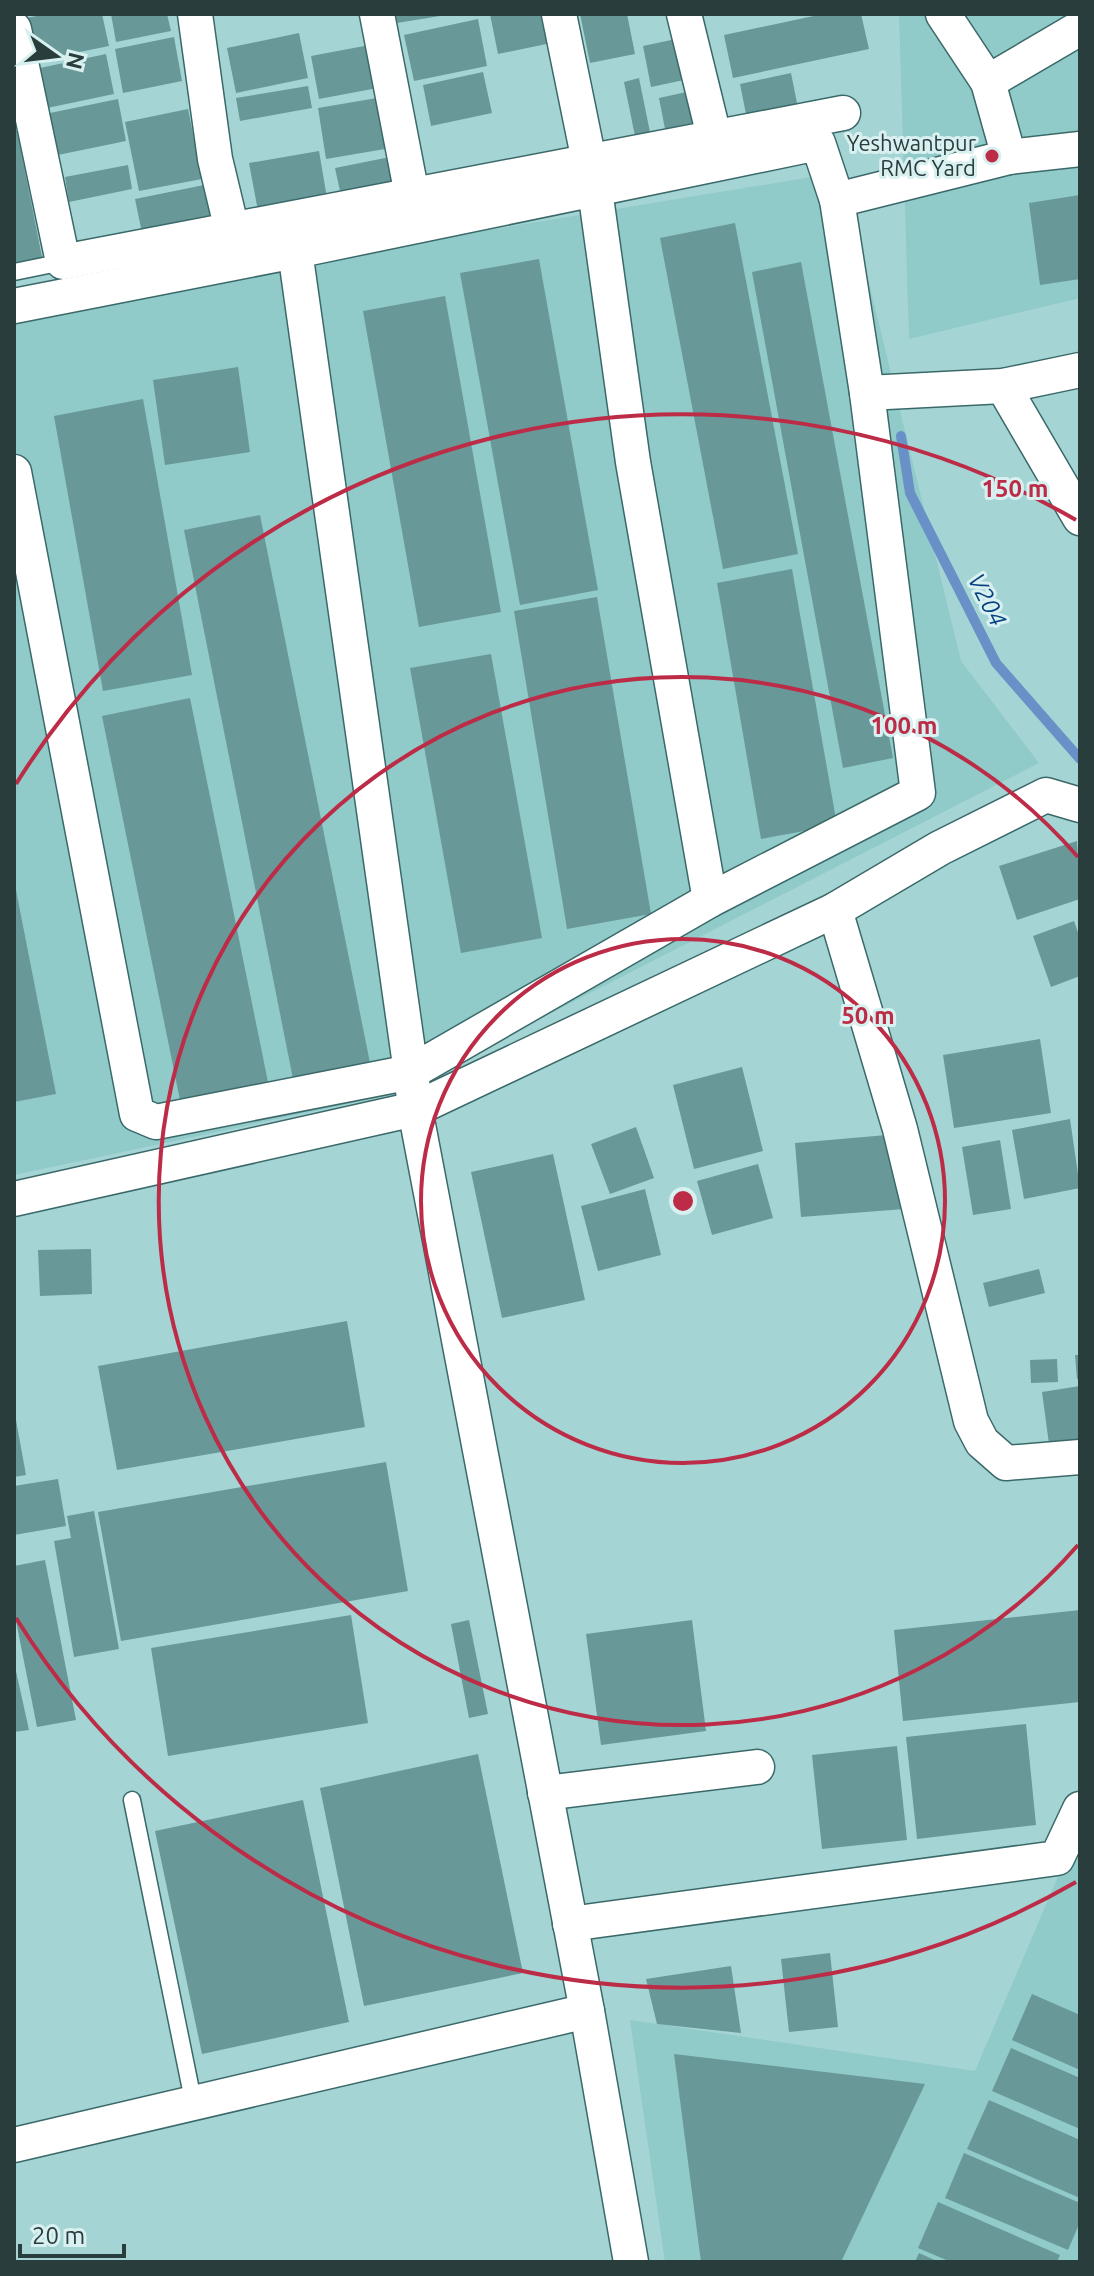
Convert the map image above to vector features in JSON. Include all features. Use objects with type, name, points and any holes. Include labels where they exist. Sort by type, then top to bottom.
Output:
[{"type":"street","points":[[195,14],[215,159],[232,230]]},
{"type":"street","points":[[377,14],[412,195]]},
{"type":"street","points":[[559,14],[592,175],[633,462],[710,900]]},
{"type":"street","points":[[684,14],[714,136]]},
{"type":"street","points":[[943,14],[988,82],[1009,157]]},
{"type":"street","points":[[988,82],[1080,28]]},
{"type":"street","points":[[14,29],[63,262],[412,195],[592,175],[818,143],[837,200],[867,393],[918,793],[710,900],[411,1072],[156,1122],[137,1114],[14,472]]},
{"type":"street","points":[[14,306],[295,251],[592,175],[714,136],[843,113]]},
{"type":"street","points":[[837,200],[1009,157],[1080,149]]},
{"type":"street","points":[[295,251],[415,1109],[587,2011],[631,2262]]},
{"type":"street","points":[[867,393],[1003,386],[1080,370]]},
{"type":"street","points":[[1003,386],[1080,518]]},
{"type":"street","points":[[14,1199],[415,1109],[835,910],[940,848],[1046,795],[1080,805]]},
{"type":"street","points":[[835,910],[900,1129],[971,1421],[982,1442],[1006,1463],[1080,1457]]},
{"type":"street","points":[[545,1793],[757,1767]]},
{"type":"street","points":[[570,1924],[1057,1858],[1080,1809]]},
{"type":"street","points":[[14,2145],[587,2011]]},
{"type":"lane","points":[[14,272],[63,262]]},
{"type":"lane","points":[[132,1800],[194,2105]]},
{"type":"shaded area","name":"Yeshwantpur RMC Yard","points":[[899,14],[1080,14],[1080,298],[909,339]]},
{"type":"shaded area","points":[[842,172],[961,661],[1039,763],[391,1095],[14,1175],[14,308]]},
{"type":"shaded area","points":[[1080,1825],[1080,2262],[665,2262],[630,2020],[975,2071]]},
{"type":"building","points":[[45,14],[102,14],[109,46],[35,61],[27,18]]},
{"type":"building","points":[[111,14],[167,14],[171,31],[116,42]]},
{"type":"building","points":[[395,14],[439,14],[440,16],[397,23]]},
{"type":"building","points":[[490,14],[550,14],[556,42],[498,54]]},
{"type":"building","points":[[580,14],[627,14],[635,54],[590,63]]},
{"type":"building","points":[[823,14],[861,14],[869,49],[733,78],[724,35]]},
{"type":"building","points":[[478,19],[487,66],[414,81],[404,35]]},
{"type":"building","points":[[299,33],[308,78],[236,93],[227,48]]},
{"type":"building","points":[[174,37],[182,81],[123,93],[115,49]]},
{"type":"building","points":[[676,39],[684,80],[651,87],[643,46]]},
{"type":"building","points":[[375,44],[383,87],[319,99],[311,56]]},
{"type":"building","points":[[106,54],[114,94],[47,108],[40,68]]},
{"type":"building","points":[[483,72],[492,113],[431,126],[423,85]]},
{"type":"building","points":[[791,73],[798,108],[747,119],[740,84]]},
{"type":"building","points":[[639,78],[653,147],[638,151],[624,82]]},
{"type":"building","points":[[308,86],[312,108],[240,121],[236,98]]},
{"type":"building","points":[[691,91],[698,122],[665,129],[659,98]]},
{"type":"building","points":[[383,97],[391,148],[326,159],[318,108]]},
{"type":"building","points":[[118,99],[126,141],[53,156],[45,114]]},
{"type":"building","points":[[188,109],[202,179],[139,191],[125,122]]},
{"type":"building","points":[[14,131],[17,131],[43,262],[14,268]]},
{"type":"building","points":[[319,151],[329,210],[260,222],[249,163]]},
{"type":"building","points":[[390,157],[397,193],[343,205],[335,168]]},
{"type":"building","points":[[128,165],[132,189],[69,202],[65,177]]},
{"type":"building","points":[[204,185],[212,224],[143,238],[135,199]]},
{"type":"building","points":[[1080,195],[1080,279],[1040,285],[1029,203]]},
{"type":"building","points":[[735,223],[798,554],[723,569],[660,238]]},
{"type":"building","points":[[539,259],[598,590],[520,605],[460,273]]},
{"type":"building","points":[[801,262],[893,758],[843,768],[752,272]]},
{"type":"building","points":[[445,296],[501,612],[419,627],[363,311]]},
{"type":"building","points":[[238,367],[250,452],[165,465],[153,380]]},
{"type":"building","points":[[143,399],[192,675],[103,691],[54,416]]},
{"type":"building","points":[[260,515],[371,1068],[294,1084],[184,530]]},
{"type":"building","points":[[792,569],[837,825],[761,839],[717,583]]},
{"type":"building","points":[[597,597],[651,914],[567,929],[514,611]]},
{"type":"building","points":[[491,654],[542,938],[461,953],[410,668]]},
{"type":"building","points":[[190,698],[269,1087],[181,1105],[102,716]]},
{"type":"building","points":[[1077,841],[1080,899],[1017,920],[999,866]]},
{"type":"building","points":[[14,880],[56,1094],[14,1102]]},
{"type":"building","points":[[1074,921],[1080,938],[1080,976],[1051,987],[1033,936]]},
{"type":"building","points":[[1040,1039],[1051,1113],[954,1128],[943,1055]]},
{"type":"building","points":[[742,1067],[763,1151],[694,1169],[673,1085]]},
{"type":"building","points":[[1070,1119],[1080,1188],[1024,1199],[1012,1130]]},
{"type":"building","points":[[636,1127],[654,1178],[610,1194],[591,1144]]},
{"type":"building","points":[[898,1134],[904,1209],[801,1217],[795,1143]]},
{"type":"building","points":[[1000,1140],[1011,1209],[973,1215],[962,1147]]},
{"type":"building","points":[[553,1154],[585,1300],[502,1318],[471,1172]]},
{"type":"building","points":[[758,1164],[773,1218],[712,1235],[697,1181]]},
{"type":"building","points":[[645,1189],[661,1255],[598,1271],[581,1206]]},
{"type":"building","points":[[91,1249],[92,1294],[40,1296],[38,1250]]},
{"type":"building","points":[[1039,1269],[1045,1293],[989,1307],[983,1283]]},
{"type":"building","points":[[347,1321],[365,1427],[117,1470],[98,1366]]},
{"type":"building","points":[[1075,1355],[1080,1355],[1080,1378],[1077,1379]]},
{"type":"building","points":[[1057,1359],[1058,1382],[1031,1383],[1030,1360]]},
{"type":"building","points":[[1080,1386],[1080,1440],[1049,1444],[1042,1392]]},
{"type":"building","points":[[14,1409],[26,1475],[14,1477]]},
{"type":"building","points":[[386,1462],[408,1591],[121,1641],[98,1512]]},
{"type":"building","points":[[58,1479],[66,1526],[14,1535],[14,1486]]},
{"type":"building","points":[[94,1511],[119,1649],[74,1657],[54,1541],[71,1538],[67,1516]]},
{"type":"building","points":[[45,1560],[76,1720],[37,1727],[14,1611],[14,1566]]},
{"type":"building","points":[[1080,1610],[1080,1702],[903,1721],[894,1630]]},
{"type":"building","points":[[351,1615],[368,1723],[168,1756],[151,1648]]},
{"type":"building","points":[[469,1620],[488,1714],[469,1718],[451,1624]]},
{"type":"building","points":[[692,1620],[706,1731],[601,1745],[586,1634]]},
{"type":"building","points":[[14,1662],[29,1730],[14,1732]]},
{"type":"building","points":[[1026,1724],[1036,1825],[917,1839],[906,1737]]},
{"type":"building","points":[[897,1746],[907,1840],[822,1849],[812,1755]]},
{"type":"building","points":[[478,1754],[523,1973],[364,2006],[320,1788]]},
{"type":"building","points":[[303,1800],[349,2022],[202,2054],[155,1831]]},
{"type":"building","points":[[830,1953],[838,2027],[789,2032],[781,1959]]},
{"type":"building","points":[[731,1966],[741,2033],[657,2024],[646,1979]]},
{"type":"building","points":[[1032,1994],[1080,2015],[1080,2070],[1012,2040]]},
{"type":"building","points":[[1011,2048],[1080,2078],[1080,2129],[992,2091]]},
{"type":"building","points":[[674,2054],[925,2084],[841,2262],[701,2262]]},
{"type":"building","points":[[989,2100],[1080,2140],[1080,2198],[967,2149]]},
{"type":"building","points":[[964,2153],[1080,2203],[1080,2222],[1068,2250],[945,2198]]},
{"type":"building","points":[[938,2202],[1060,2255],[1057,2262],[951,2262],[918,2248]]},
{"type":"building","points":[[919,2253],[939,2262],[915,2262]]},
{"type":"waterway","name":"V204","points":[[901,436],[910,493],[996,663],[1080,759]]},
{"type":"place","name":"Yeshwantpur RMC Yard","points":[[992,156]]}]
